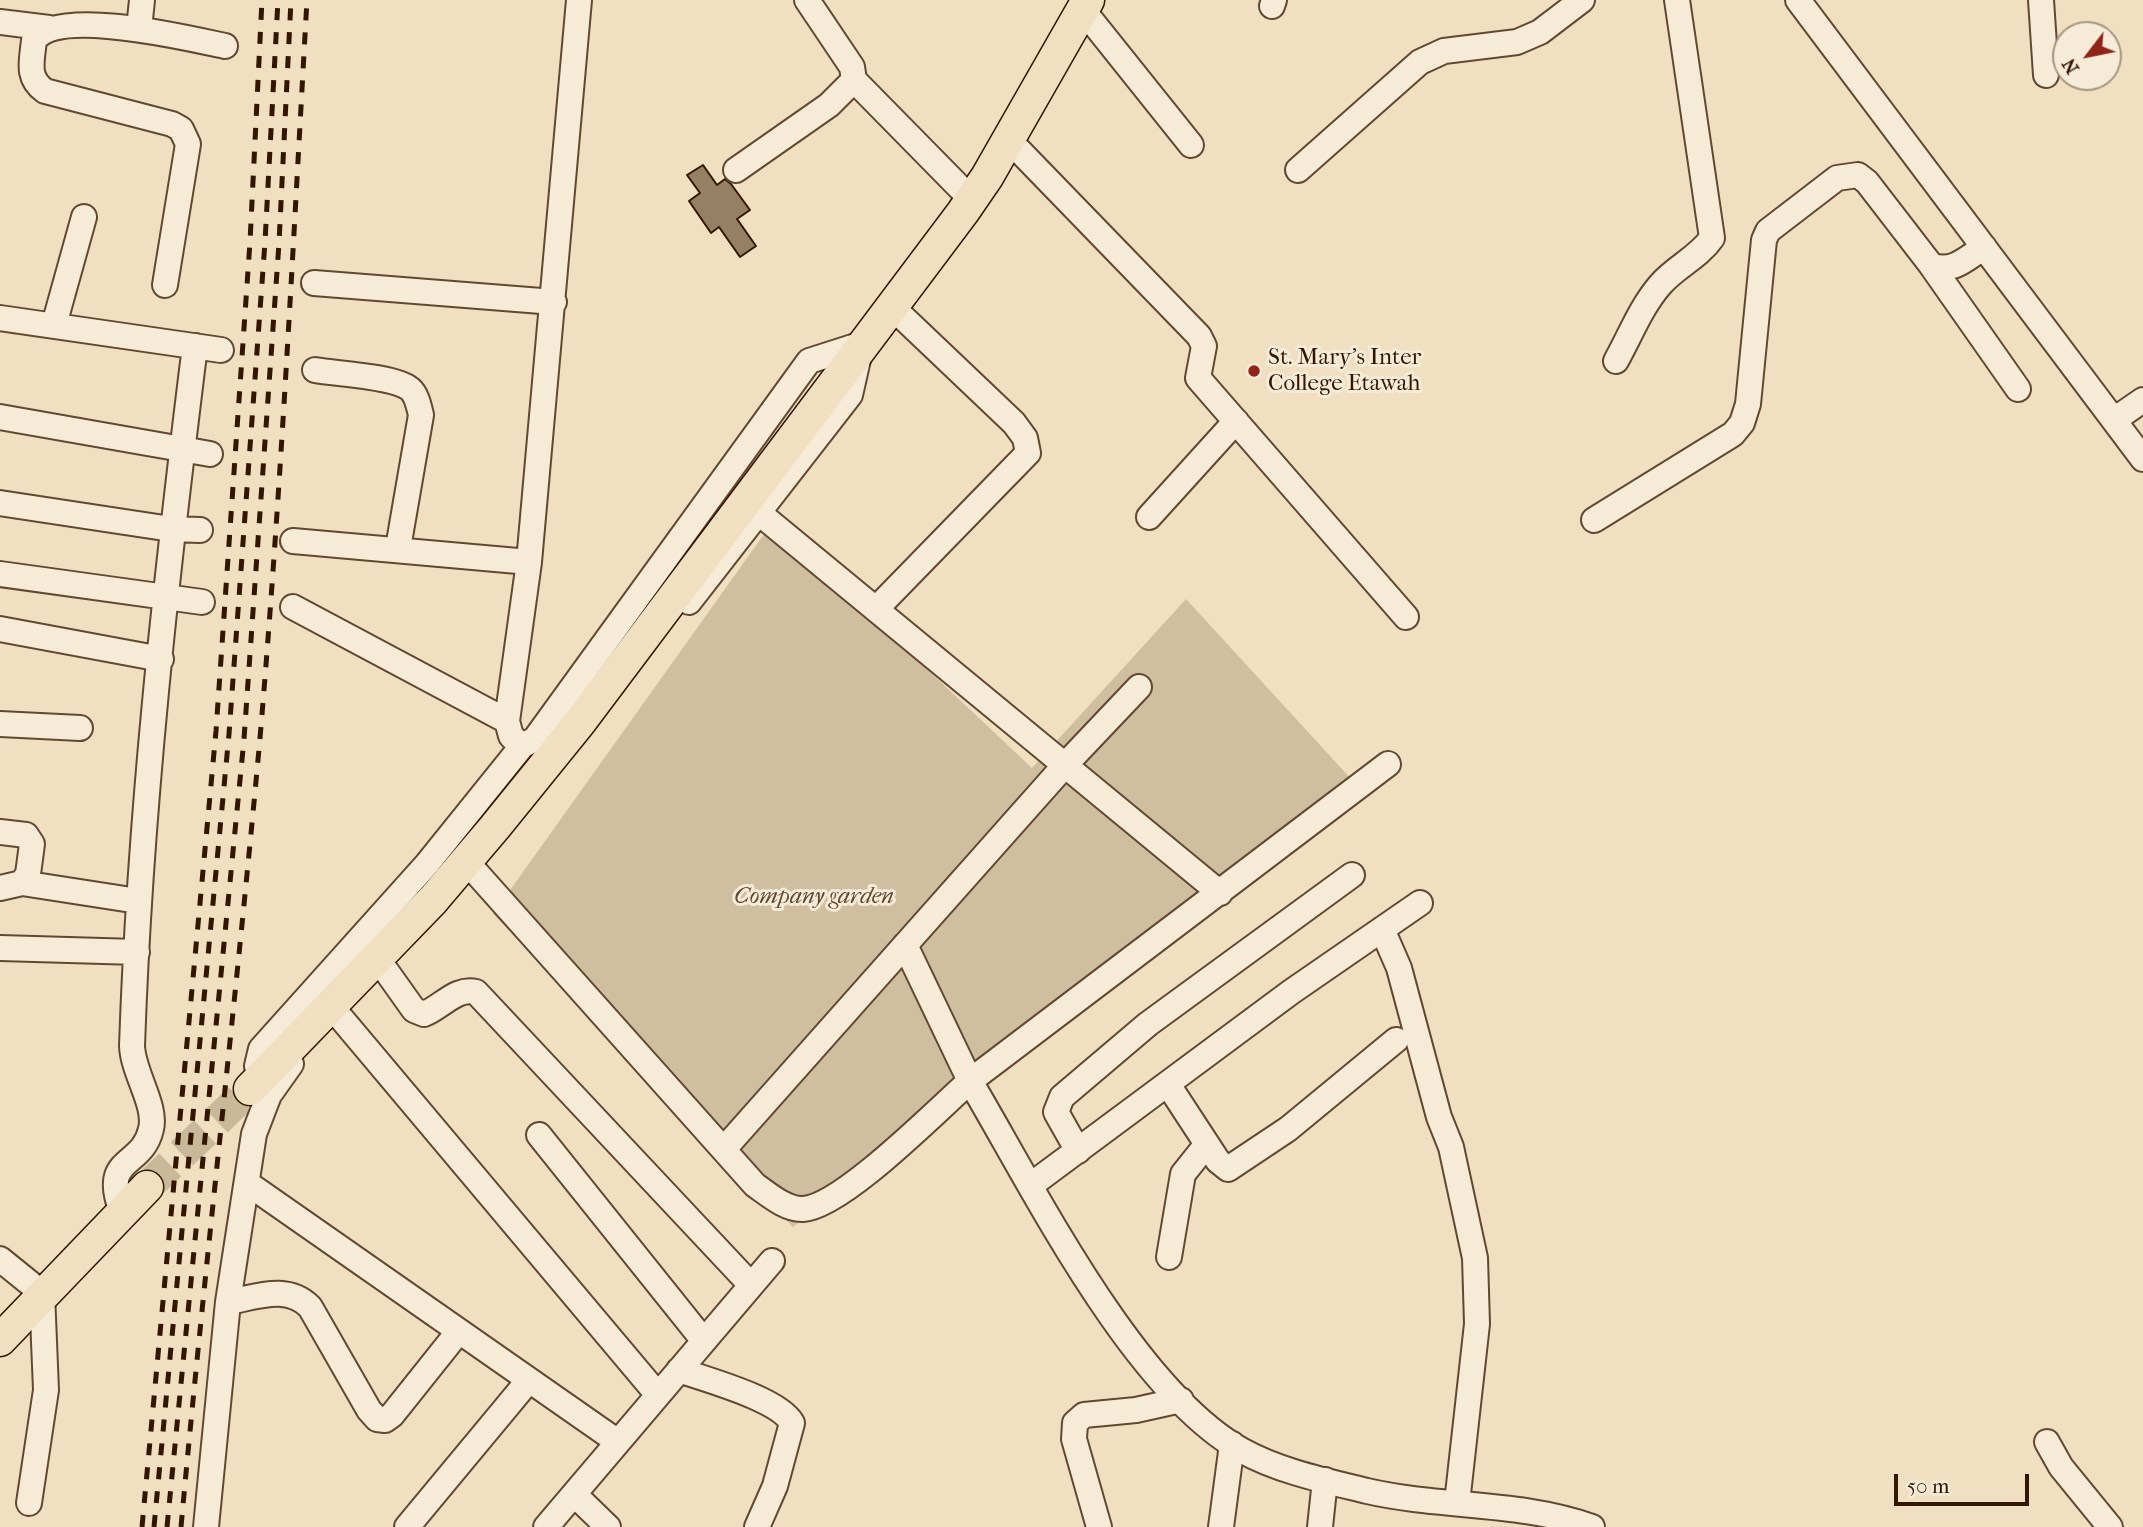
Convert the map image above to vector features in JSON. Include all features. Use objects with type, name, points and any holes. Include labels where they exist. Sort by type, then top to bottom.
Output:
[{"type":"main road","points":[[255,1084],[433,900],[580,723],[972,200],[1086,5]]},
{"type":"main road","points":[[0,1339],[147,1186]]},
{"type":"street","points":[[139,29],[142,0]]},
{"type":"street","points":[[523,746],[511,736],[507,720],[529,562],[579,0]]},
{"type":"street","points":[[807,0],[852,67],[854,80],[972,200]]},
{"type":"street","points":[[1298,170],[1420,62],[1444,51],[1517,42],[1540,32],[1582,0]]},
{"type":"street","points":[[1616,361],[1657,289],[1705,249],[1712,238],[1677,0]]},
{"type":"street","points":[[1798,0],[2143,458]]},
{"type":"street","points":[[2041,0],[2046,75]]},
{"type":"street","points":[[1086,5],[1191,145]]},
{"type":"street","points":[[0,22],[50,28],[139,29],[225,46]]},
{"type":"street","points":[[50,28],[34,40],[31,74],[36,85],[45,91],[172,124],[186,136],[188,144],[165,285]]},
{"type":"street","points":[[736,170],[829,105],[854,80]]},
{"type":"street","points":[[1009,140],[1199,336],[1204,346],[1198,378],[1406,617]]},
{"type":"street","points":[[1594,520],[1733,434],[1742,423],[1748,404],[1764,240],[1768,231],[1837,177],[1858,175],[1867,182],[1931,265],[2018,389]]},
{"type":"street","points":[[54,325],[84,217]]},
{"type":"street","points":[[1931,265],[1941,270],[1951,268],[1984,247]]},
{"type":"street","points":[[314,283],[554,302]]},
{"type":"street","points":[[876,609],[1028,453],[1025,438],[1014,423],[891,306]]},
{"type":"street","points":[[0,318],[221,350]]},
{"type":"street","points":[[206,1527],[228,1302],[254,1134],[269,1095],[278,1080],[336,1012],[473,869],[759,513],[850,395],[862,344]]},
{"type":"street","points":[[255,1084],[261,1049],[427,864],[523,746],[535,739],[809,362],[862,344]]},
{"type":"street","points":[[122,1212],[114,1191],[114,1179],[151,1131],[152,1114],[133,1064],[138,901],[171,529],[195,346]]},
{"type":"street","points":[[315,370],[398,383],[411,390],[418,403],[421,415],[398,548]]},
{"type":"street","points":[[2114,420],[2143,400]]},
{"type":"street","points":[[0,417],[210,454]]},
{"type":"street","points":[[1149,517],[1236,421]]},
{"type":"street","points":[[0,503],[171,529],[200,530]]},
{"type":"street","points":[[759,513],[1220,893]]},
{"type":"street","points":[[293,541],[398,548],[529,562]]},
{"type":"street","points":[[0,574],[202,602]]},
{"type":"street","points":[[293,607],[507,720]]},
{"type":"street","points":[[0,629],[161,659]]},
{"type":"street","points":[[724,1149],[1065,765],[1139,687]]},
{"type":"street","points":[[0,724],[80,728]]},
{"type":"street","points":[[473,869],[755,1185],[777,1201],[802,1210],[827,1202],[851,1186],[970,1081],[1388,764]]},
{"type":"street","points":[[0,832],[26,835],[32,844],[28,874],[11,886]]},
{"type":"street","points":[[1078,1151],[1056,1112],[1055,1107],[1062,1097],[1149,1024],[1352,875]]},
{"type":"street","points":[[11,886],[138,901]]},
{"type":"street","points":[[1031,1185],[1169,1086],[1291,992],[1420,903]]},
{"type":"street","points":[[1382,929],[1399,968],[1439,1117],[1451,1147],[1475,1258],[1477,1324],[1457,1503]]},
{"type":"street","points":[[905,945],[970,1081],[1031,1185],[1130,1342],[1181,1400],[1232,1444],[1265,1461],[1369,1491],[1457,1503],[1510,1518],[1555,1514],[1592,1527]]},
{"type":"street","points":[[0,948],[137,952]]},
{"type":"street","points":[[382,965],[414,1010],[424,1014],[459,992],[476,992],[751,1285]]},
{"type":"street","points":[[336,1012],[658,1395]]},
{"type":"street","points":[[1169,1086],[1224,1167],[1233,1167],[1288,1129],[1396,1040]]},
{"type":"street","points":[[539,1135],[704,1340]]},
{"type":"street","points":[[1169,1257],[1183,1174],[1207,1144]]},
{"type":"street","points":[[247,1183],[618,1442]]},
{"type":"street","points":[[0,1259],[42,1293],[46,1390],[29,1503]]},
{"type":"street","points":[[546,1527],[772,1261]]},
{"type":"street","points":[[228,1302],[279,1293],[301,1298],[310,1307],[369,1410],[377,1419],[385,1420],[392,1415],[459,1331]]},
{"type":"street","points":[[679,1370],[769,1404],[787,1413],[792,1423],[775,1486],[757,1527]]},
{"type":"street","points":[[407,1527],[529,1380]]},
{"type":"street","points":[[1099,1527],[1074,1439],[1075,1423],[1084,1415],[1136,1410],[1181,1400]]},
{"type":"street","points":[[2047,1442],[2061,1467],[2110,1527]]},
{"type":"street","points":[[1221,1527],[1232,1444]]},
{"type":"street","points":[[1320,1527],[1325,1480]]},
{"type":"street","points":[[574,1494],[608,1527]]},
{"type":"green space","name":"Company garden","points":[[772,523],[1032,768],[1186,599],[1353,781],[1209,893],[793,1227],[493,914]]},
{"type":"building","points":[[703,165],[717,185],[725,179],[731,184],[750,210],[737,219],[756,246],[740,257],[719,227],[711,233],[689,201],[700,193],[687,175]]},
{"type":"tunnel","points":[[147,1187],[250,1089]]},
{"type":"railway","points":[[142,1527],[216,731],[250,242],[262,0]]},
{"type":"railway","points":[[154,1527],[229,734],[265,242],[278,0]]},
{"type":"railway","points":[[167,1527],[244,739],[279,243],[291,0]]},
{"type":"railway","points":[[181,1527],[260,738],[280,461],[307,0]]},
{"type":"place","name":"St. Mary's Inter College Etawah","points":[[1254,371]]}]
